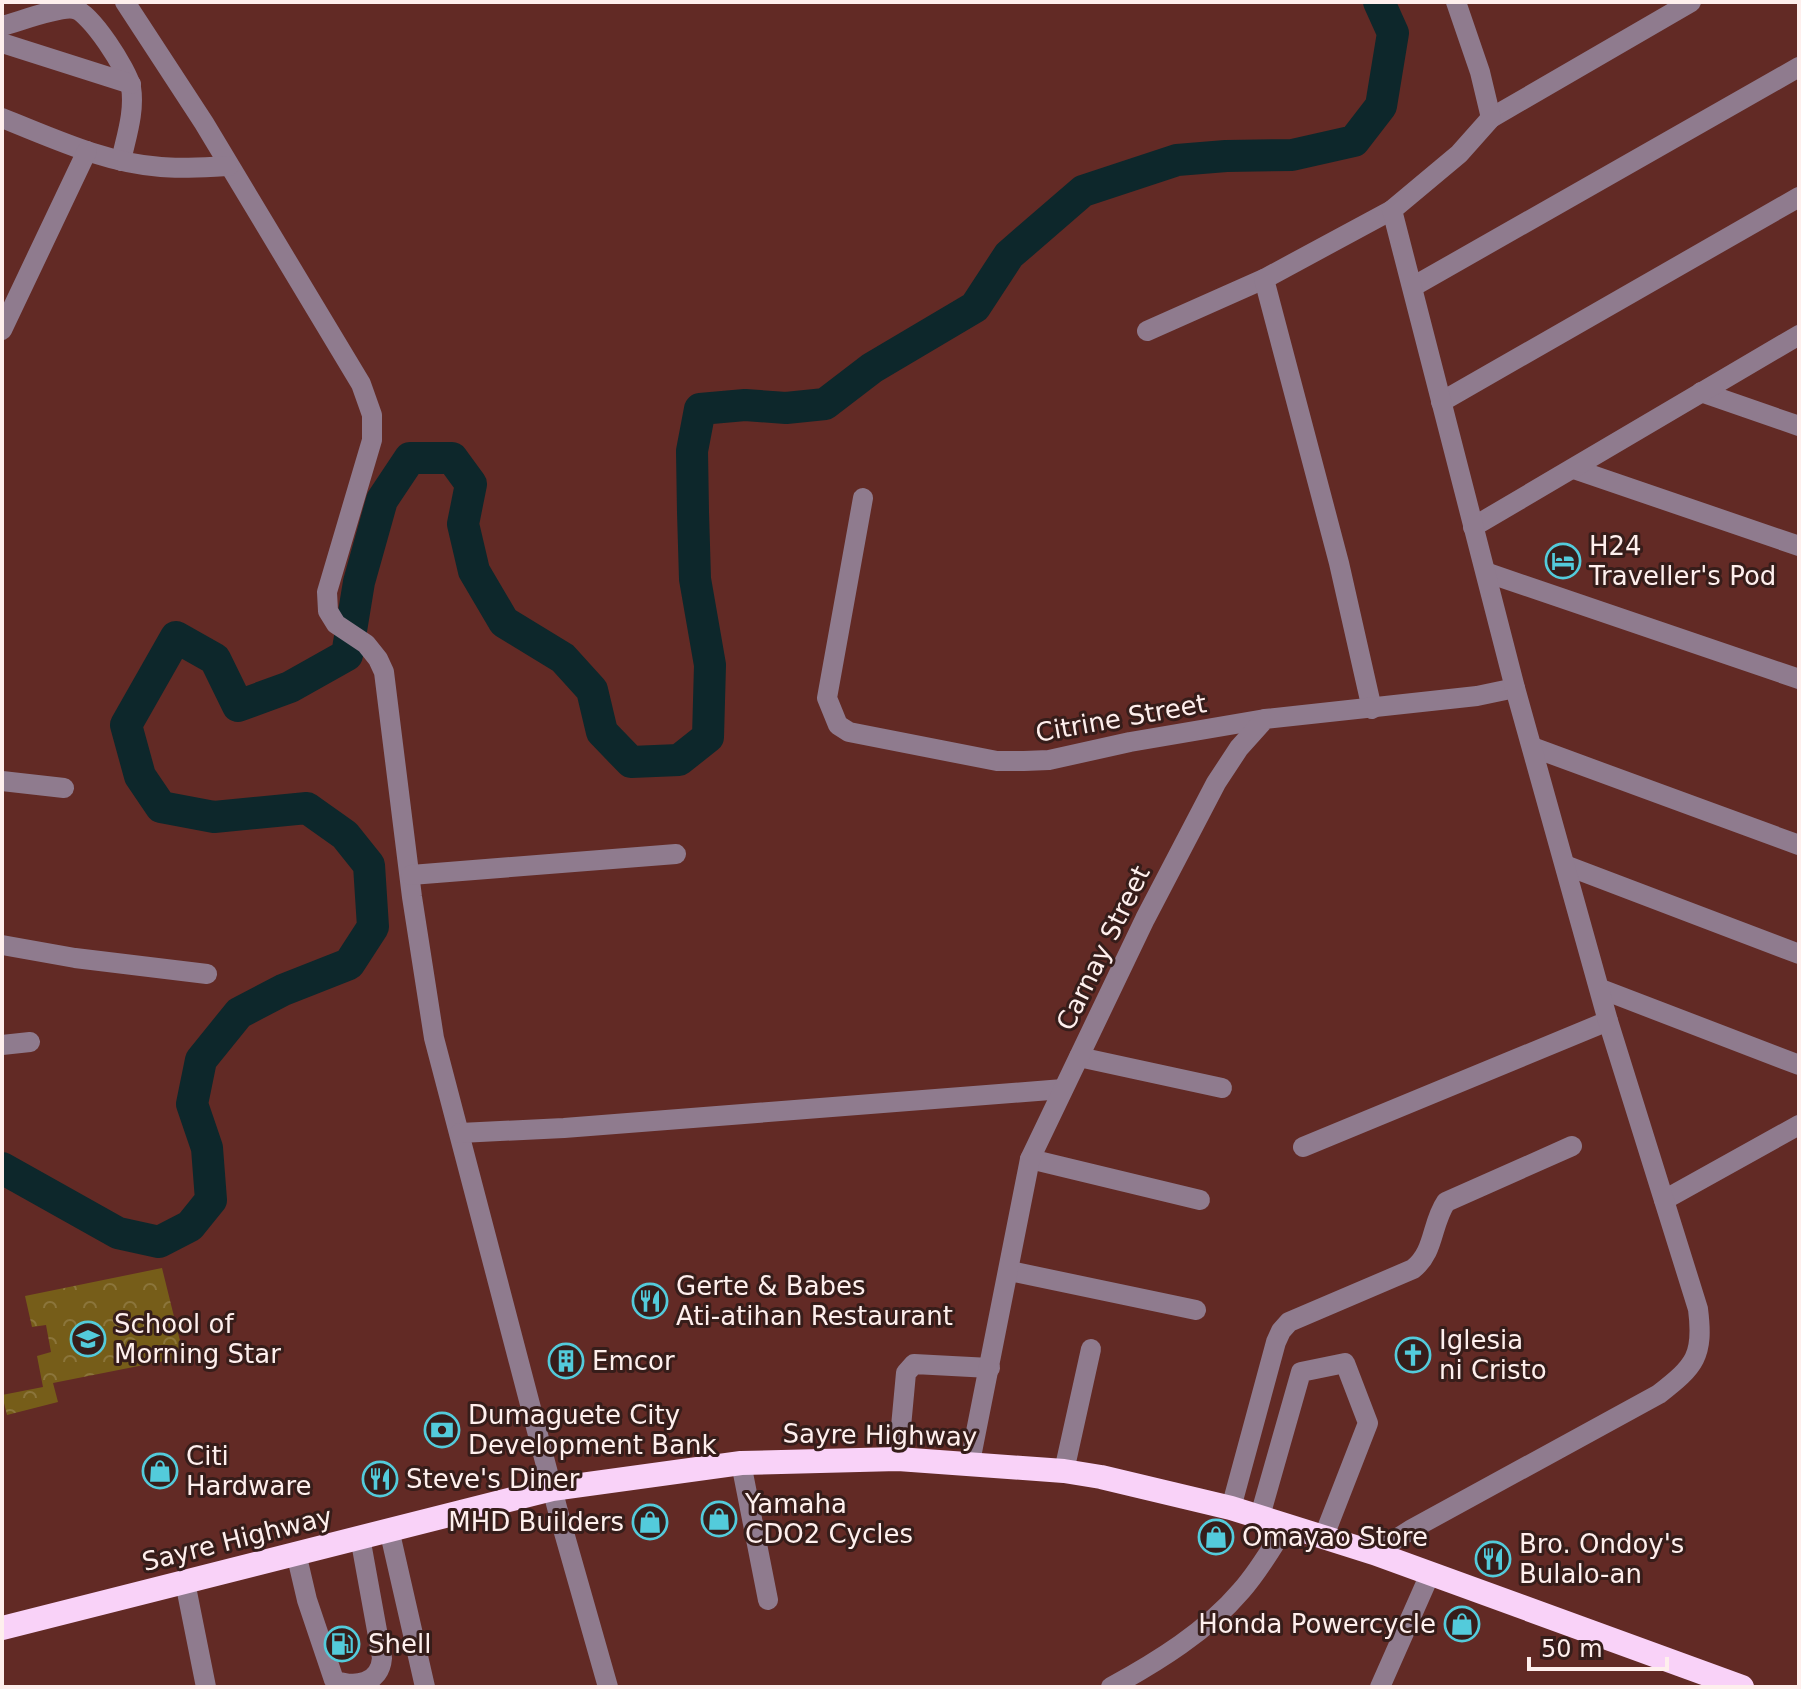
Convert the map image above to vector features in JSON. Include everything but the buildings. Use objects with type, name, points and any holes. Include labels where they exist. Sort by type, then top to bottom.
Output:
[{"type":"highway","name":"Sayre Highway","points":[[2,1628],[552,1489],[741,1463],[898,1459],[1064,1471],[1231,1508],[1374,1553],[1730,1685]]},
{"type":"street","points":[[125,2],[361,384],[372,415],[372,440],[327,592],[328,611],[336,624],[366,644],[384,672],[434,1038],[552,1489],[608,1687]]},
{"type":"street","points":[[1147,331],[1264,279],[1392,210],[1459,154],[1491,118],[1691,2]]},
{"type":"street","points":[[1458,3],[1491,118]]},
{"type":"street","points":[[2,26],[70,8],[79,9],[95,25],[131,84],[132,114],[121,161]]},
{"type":"street","points":[[2,43],[131,84]]},
{"type":"street","points":[[1414,286],[1799,67]]},
{"type":"street","points":[[2,119],[121,161],[157,167],[229,166]]},
{"type":"street","points":[[2,330],[87,151]]},
{"type":"street","points":[[1441,402],[1799,197]]},
{"type":"street","points":[[1374,1553],[1412,1529],[1659,1394],[1693,1363],[1702,1337],[1698,1309],[1608,1021],[1515,688],[1488,573],[1473,527],[1414,286],[1392,210]]},
{"type":"street","points":[[1264,279],[1339,563],[1372,709]]},
{"type":"street","points":[[1473,527],[1799,335]]},
{"type":"street","points":[[1701,392],[1799,426]]},
{"type":"street","points":[[1574,469],[1799,546]]},
{"type":"street","name":"Citrine Street","points":[[863,498],[827,698],[838,725],[849,732],[997,761],[1024,761],[1049,760],[1130,742],[1265,719]]},
{"type":"street","points":[[1488,573],[1799,679]]},
{"type":"street","points":[[1265,719],[1477,696],[1515,688]]},
{"type":"street","name":"Carnay Street","points":[[970,1462],[1030,1159],[1145,919],[1216,783],[1239,748],[1265,719]]},
{"type":"street","points":[[1532,747],[1799,845]]},
{"type":"street","points":[[2,781],[64,788]]},
{"type":"street","points":[[411,875],[676,854]]},
{"type":"street","points":[[1565,865],[1799,954]]},
{"type":"street","points":[[2,945],[75,958],[207,974]]},
{"type":"street","points":[[1601,989],[1799,1065]]},
{"type":"street","points":[[1303,1147],[1608,1021]]},
{"type":"street","points":[[2,1045],[30,1042]]},
{"type":"street","points":[[1079,1057],[1222,1088]]},
{"type":"street","points":[[460,1133],[564,1128],[1063,1089]]},
{"type":"street","points":[[1664,1200],[1799,1125]]},
{"type":"street","points":[[1231,1508],[1281,1331],[1289,1322],[1413,1269],[1423,1262],[1428,1253],[1438,1213],[1446,1202],[1572,1146]]},
{"type":"street","points":[[1030,1159],[1200,1200]]},
{"type":"street","points":[[1010,1271],[1196,1310]]},
{"type":"street","points":[[1064,1471],[1091,1349]]},
{"type":"street","points":[[1260,1516],[1301,1372],[1345,1363],[1368,1423],[1324,1536]]},
{"type":"street","points":[[898,1459],[906,1373],[914,1364],[990,1368]]},
{"type":"street","points":[[741,1463],[768,1600]]},
{"type":"street","points":[[1111,1687],[1171,1650],[1226,1607],[1243,1589],[1287,1524]]},
{"type":"street","points":[[389,1529],[425,1687]]},
{"type":"street","points":[[296,1553],[307,1600],[334,1680],[349,1685],[375,1678],[381,1671],[382,1658],[360,1537]]},
{"type":"street","points":[[1380,1687],[1430,1574]]},
{"type":"street","points":[[185,1582],[206,1687]]},
{"type":"green space","points":[[162,1268],[184,1357],[53,1383],[58,1402],[7,1415],[2,1395],[43,1387],[37,1356],[51,1352],[46,1325],[32,1327],[25,1296]]},
{"type":"waterway","points":[[2,1168],[118,1233],[159,1242],[190,1226],[211,1200],[207,1148],[192,1104],[201,1060],[239,1013],[283,990],[349,964],[373,927],[369,865],[345,835],[307,808],[214,817],[161,807],[140,776],[126,725],[176,637],[215,659],[238,706],[290,687],[347,655],[359,582],[382,500],[410,458],[452,458],[471,484],[463,524],[474,571],[504,622],[563,658],[592,690],[602,732],[631,762],[679,760],[708,737],[710,665],[695,579],[693,512],[692,451],[700,409],[745,405],[786,408],[825,404],[872,368],[975,307],[1009,255],[1083,191],[1177,160],[1292,155],[1354,141],[1381,106],[1393,33],[1379,2]]},
{"type":"place","name":"H24 Traveller's Pod","points":[[1563,561]]},
{"type":"place","name":"Gerte & Babes Ati-atihan Restaurant","points":[[650,1301]]},
{"type":"place","name":"School of Morning Star","points":[[88,1339]]},
{"type":"place","name":"Iglesia ni Cristo","points":[[1413,1355]]},
{"type":"place","name":"Emcor","points":[[566,1361]]},
{"type":"place","name":"Dumaguete City Development Bank","points":[[442,1430]]},
{"type":"place","name":"Citi Hardware","points":[[160,1471]]},
{"type":"place","name":"Steve's Diner","points":[[380,1479]]},
{"type":"place","name":"Yamaha CDO2 Cycles","points":[[719,1519]]},
{"type":"place","name":"MHD Builders","points":[[650,1522]]},
{"type":"place","name":"Omayao Store","points":[[1216,1537]]},
{"type":"place","name":"Bro. Ondoy's Bulalo-an","points":[[1493,1559]]},
{"type":"place","name":"Honda Powercycle","points":[[1462,1624]]},
{"type":"place","name":"Shell","points":[[342,1644]]}]
